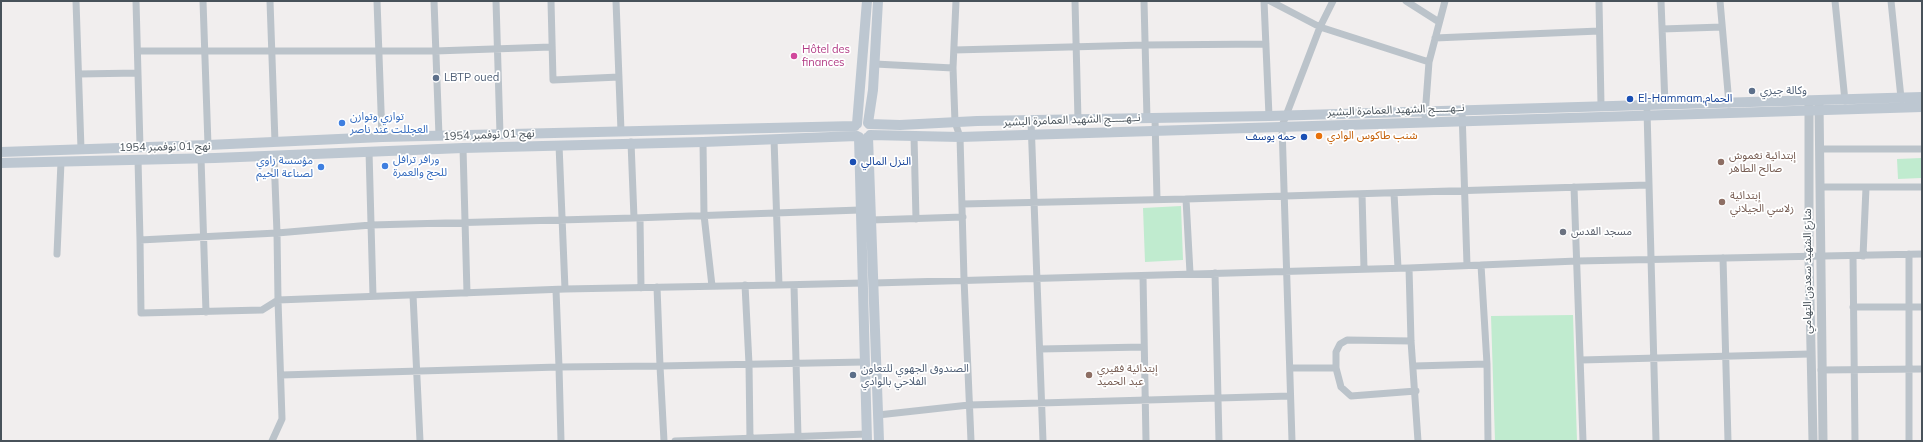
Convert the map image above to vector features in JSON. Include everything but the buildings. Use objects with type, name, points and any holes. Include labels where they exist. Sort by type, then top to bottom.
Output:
[{"type":"main road","points":[[867,1],[861,132],[860,210],[867,438]]},
{"type":"main road","points":[[861,132],[872,128],[869,124],[875,64],[878,1]]},
{"type":"main road","name":"نــهـــــج الشهيد العمامرة البشير","points":[[869,124],[900,125],[955,122],[1425,112],[1462,115],[1647,116],[1814,106],[1845,101],[1922,98]]},
{"type":"main road","name":"نــهـــــج الشهيد العمامرة البشير","points":[[861,132],[914,136],[960,136],[1426,122],[1462,115],[1601,105],[1729,104],[1922,107]]},
{"type":"main road","name":"نهج 01 نوفمبر 1954","points":[[1,152],[382,137],[621,131],[861,132]]},
{"type":"main road","points":[[656,131],[657,142]]},
{"type":"main road","points":[[861,132],[871,220],[879,441]]},
{"type":"main road","name":"نهج 01 نوفمبر 1954","points":[[1,163],[274,156],[369,151],[631,142],[703,142],[774,139],[861,132]]},
{"type":"street","points":[[76,1],[81,149]]},
{"type":"street","points":[[136,1],[140,147]]},
{"type":"street","points":[[203,1],[208,145]]},
{"type":"street","points":[[270,1],[275,142]]},
{"type":"street","points":[[377,1],[382,137]]},
{"type":"street","points":[[434,1],[439,136]]},
{"type":"street","points":[[496,1],[500,134]]},
{"type":"street","points":[[551,1],[553,80],[619,77]]},
{"type":"street","points":[[616,1],[621,131]]},
{"type":"street","points":[[956,1],[952,68],[955,122],[960,136],[971,441]]},
{"type":"street","points":[[1075,1],[1078,120]]},
{"type":"street","points":[[1144,1],[1145,45],[1151,119],[1156,130],[1157,199]]},
{"type":"street","points":[[1264,1],[1269,116]]},
{"type":"street","points":[[1270,1],[1320,27],[1429,62]]},
{"type":"street","points":[[1292,441],[1287,270],[1283,196],[1282,126],[1320,27],[1333,1]]},
{"type":"street","points":[[1406,1],[1439,22]]},
{"type":"street","points":[[1426,122],[1425,112],[1429,62],[1445,1]]},
{"type":"street","points":[[1599,1],[1601,105]]},
{"type":"street","points":[[1661,1],[1665,105]]},
{"type":"street","points":[[1720,1],[1729,104]]},
{"type":"street","points":[[1835,1],[1845,101]]},
{"type":"street","points":[[1891,1],[1901,98]]},
{"type":"street","points":[[1662,29],[1722,27]]},
{"type":"street","points":[[1435,38],[1599,31]]},
{"type":"street","points":[[954,50],[1076,46],[1266,44]]},
{"type":"street","points":[[138,51],[435,51],[551,47]]},
{"type":"street","points":[[875,64],[952,68]]},
{"type":"street","points":[[79,74],[138,73]]},
{"type":"street","points":[[1647,105],[1652,358],[1656,441]]},
{"type":"street","name":"شارع الشهيد سعدون التهامي","points":[[1814,106],[1820,149],[1821,370],[1823,441]]},
{"type":"street","name":"شارع الشهيد سعدون التهامي","points":[[1813,441],[1809,256],[1814,106]]},
{"type":"street","points":[[1462,115],[1466,191],[1467,265]]},
{"type":"street","points":[[1032,121],[1043,441]]},
{"type":"street","points":[[914,136],[916,219]]},
{"type":"street","points":[[774,139],[779,285]]},
{"type":"street","points":[[631,142],[641,288]]},
{"type":"street","points":[[703,142],[704,215],[712,286]]},
{"type":"street","points":[[559,145],[565,289]]},
{"type":"street","points":[[463,148],[467,223],[468,293]]},
{"type":"street","points":[[1820,149],[1922,149]]},
{"type":"street","points":[[369,151],[373,296]]},
{"type":"street","points":[[272,441],[282,419],[274,156]]},
{"type":"street","points":[[201,158],[206,312]]},
{"type":"street","points":[[138,159],[142,313],[262,310],[278,300],[373,296],[565,289],[863,283]]},
{"type":"street","points":[[57,254],[61,162]]},
{"type":"street","points":[[962,204],[1186,199],[1648,185]]},
{"type":"street","points":[[1574,187],[1583,441]]},
{"type":"street","points":[[1820,187],[1922,187]]},
{"type":"street","points":[[1863,256],[1866,188]]},
{"type":"street","points":[[1394,193],[1398,268]]},
{"type":"street","points":[[1362,194],[1364,269]]},
{"type":"street","points":[[1186,199],[1190,274]]},
{"type":"street","points":[[140,240],[277,233],[371,225],[860,210]]},
{"type":"street","points":[[871,220],[962,217]]},
{"type":"street","points":[[1909,254],[1909,441]]},
{"type":"street","points":[[874,283],[964,279],[1143,276],[1287,270],[1409,268],[1577,261],[1922,254]]},
{"type":"street","points":[[1853,256],[1855,441]]},
{"type":"street","points":[[1723,258],[1728,441]]},
{"type":"street","points":[[1481,265],[1487,364],[1488,441]]},
{"type":"street","points":[[1409,268],[1411,340],[1416,390],[1418,441]]},
{"type":"street","points":[[1214,273],[1219,441]]},
{"type":"street","points":[[1143,276],[1144,400],[1146,441]]},
{"type":"street","points":[[745,285],[749,364],[750,439]]},
{"type":"street","points":[[794,285],[798,437]]},
{"type":"street","points":[[657,287],[664,441]]},
{"type":"street","points":[[556,290],[561,441]]},
{"type":"street","points":[[413,295],[420,441]]},
{"type":"street","points":[[1853,307],[1922,306]]},
{"type":"street","points":[[1411,340],[1347,340],[1340,344],[1336,352],[1336,368],[1340,387],[1351,396],[1416,390]]},
{"type":"street","points":[[1040,349],[1144,347]]},
{"type":"street","points":[[1581,360],[1810,354]]},
{"type":"street","points":[[281,375],[416,370],[864,362]]},
{"type":"street","points":[[1414,366],[1487,364]]},
{"type":"street","points":[[1290,368],[1336,368]]},
{"type":"street","points":[[1821,370],[1922,370]]},
{"type":"street","points":[[878,415],[969,406],[1290,396]]},
{"type":"street","points":[[675,441],[761,440],[798,437],[867,438]]},
{"type":"green space","points":[[1921,158],[1921,178],[1898,179],[1897,159]]},
{"type":"green space","points":[[1181,206],[1183,260],[1145,262],[1143,208]]},
{"type":"green space","points":[[1573,315],[1577,441],[1495,441],[1491,316]]},
{"type":"place","name":"Hôtel des finances","points":[[794,56]]},
{"type":"place","name":"LBTP oued","points":[[436,78]]},
{"type":"place","name":"وكالة جيزي","points":[[1752,91]]},
{"type":"place","name":"El-Hammam,الحمام","points":[[1630,99]]},
{"type":"place","name":"توازي وتوازن العجللت عند ناصر","points":[[342,123]]},
{"type":"place","name":"شنب طاكوس الوادي","points":[[1319,136]]},
{"type":"place","name":"حمه يوسف","points":[[1304,137]]},
{"type":"place","name":"النزل المالي","points":[[853,162]]},
{"type":"place","name":"إبتدائية نغموش صالح الطاهر","points":[[1721,162]]},
{"type":"place","name":"ورافر ترافل للحج والعمرة","points":[[385,166]]},
{"type":"place","name":"مؤسسة زاوي لصناعة الخيم","points":[[321,167]]},
{"type":"place","name":"إبتدائية زلاسي الجيلاني","points":[[1722,202]]},
{"type":"place","name":"مسجد القدس","points":[[1563,232]]},
{"type":"place","name":"الصندوق الجهوي للتعاون الفلاحي بالوادي","points":[[853,375]]},
{"type":"place","name":"إبتدائية فقيري عبد الحميد","points":[[1089,375]]}]
